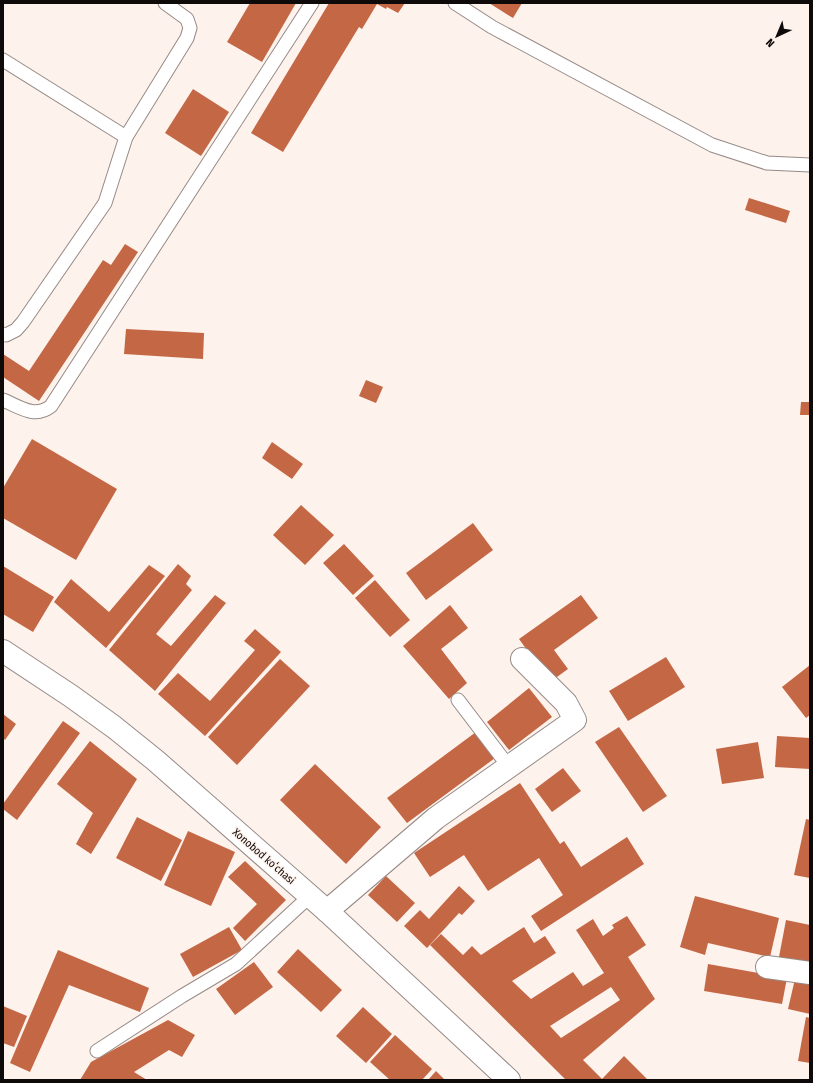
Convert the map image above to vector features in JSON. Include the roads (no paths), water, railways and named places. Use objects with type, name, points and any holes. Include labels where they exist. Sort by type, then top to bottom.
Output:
[{"type":"main road","name":"Xonobod koʻchasi","points":[[3,651],[71,696],[138,746],[327,911],[509,1080]]},
{"type":"main road","points":[[327,911],[436,818],[575,720],[566,703],[522,659]]},
{"type":"main road","points":[[767,967],[810,973]]},
{"type":"lane","points":[[3,334],[16,330],[24,322],[105,203],[126,137],[187,38],[190,28],[187,19],[165,3]]},
{"type":"lane","points":[[3,400],[32,412],[40,413],[52,406],[312,3]]},
{"type":"lane","points":[[456,3],[492,27],[712,146],[767,163],[810,165]]},
{"type":"lane","points":[[3,60],[126,137]]},
{"type":"lane","points":[[458,700],[509,767]]},
{"type":"lane","points":[[97,1051],[176,1000],[236,964],[310,896]]}]
